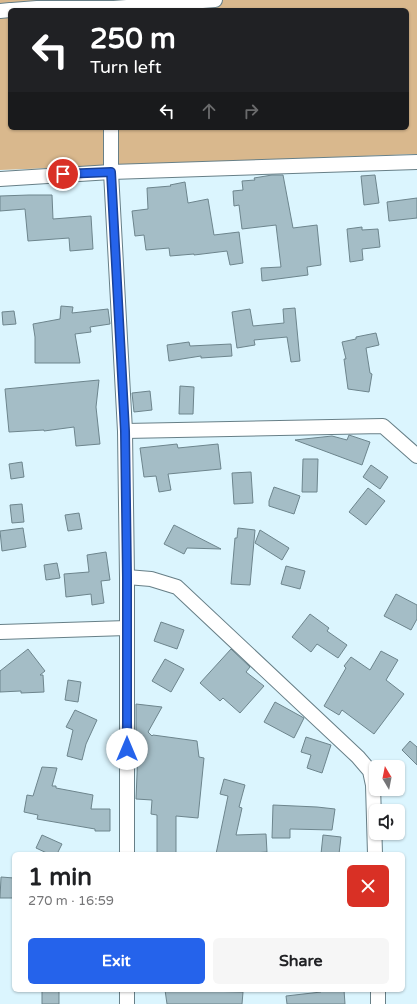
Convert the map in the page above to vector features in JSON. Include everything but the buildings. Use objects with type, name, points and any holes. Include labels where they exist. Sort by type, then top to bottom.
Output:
[{"type":"street","points":[[37,8],[113,6],[215,0]]},
{"type":"street","points":[[112,130],[111,172],[125,431],[127,577],[127,852]]},
{"type":"street","points":[[0,178],[111,172],[417,162]]},
{"type":"street","points":[[125,431],[383,426],[417,456]]},
{"type":"street","points":[[127,577],[151,579],[177,587],[358,757],[370,771],[373,785],[375,852]]},
{"type":"street","points":[[0,632],[126,628]]},
{"type":"street","points":[[127,992],[127,1004]]},
{"type":"street","points":[[378,992],[378,1004]]},
{"type":"shaded area","points":[[0,0],[417,0],[417,154],[0,170]]},
{"type":"route","points":[[63,174],[111,172],[125,431],[127,749]]}]
